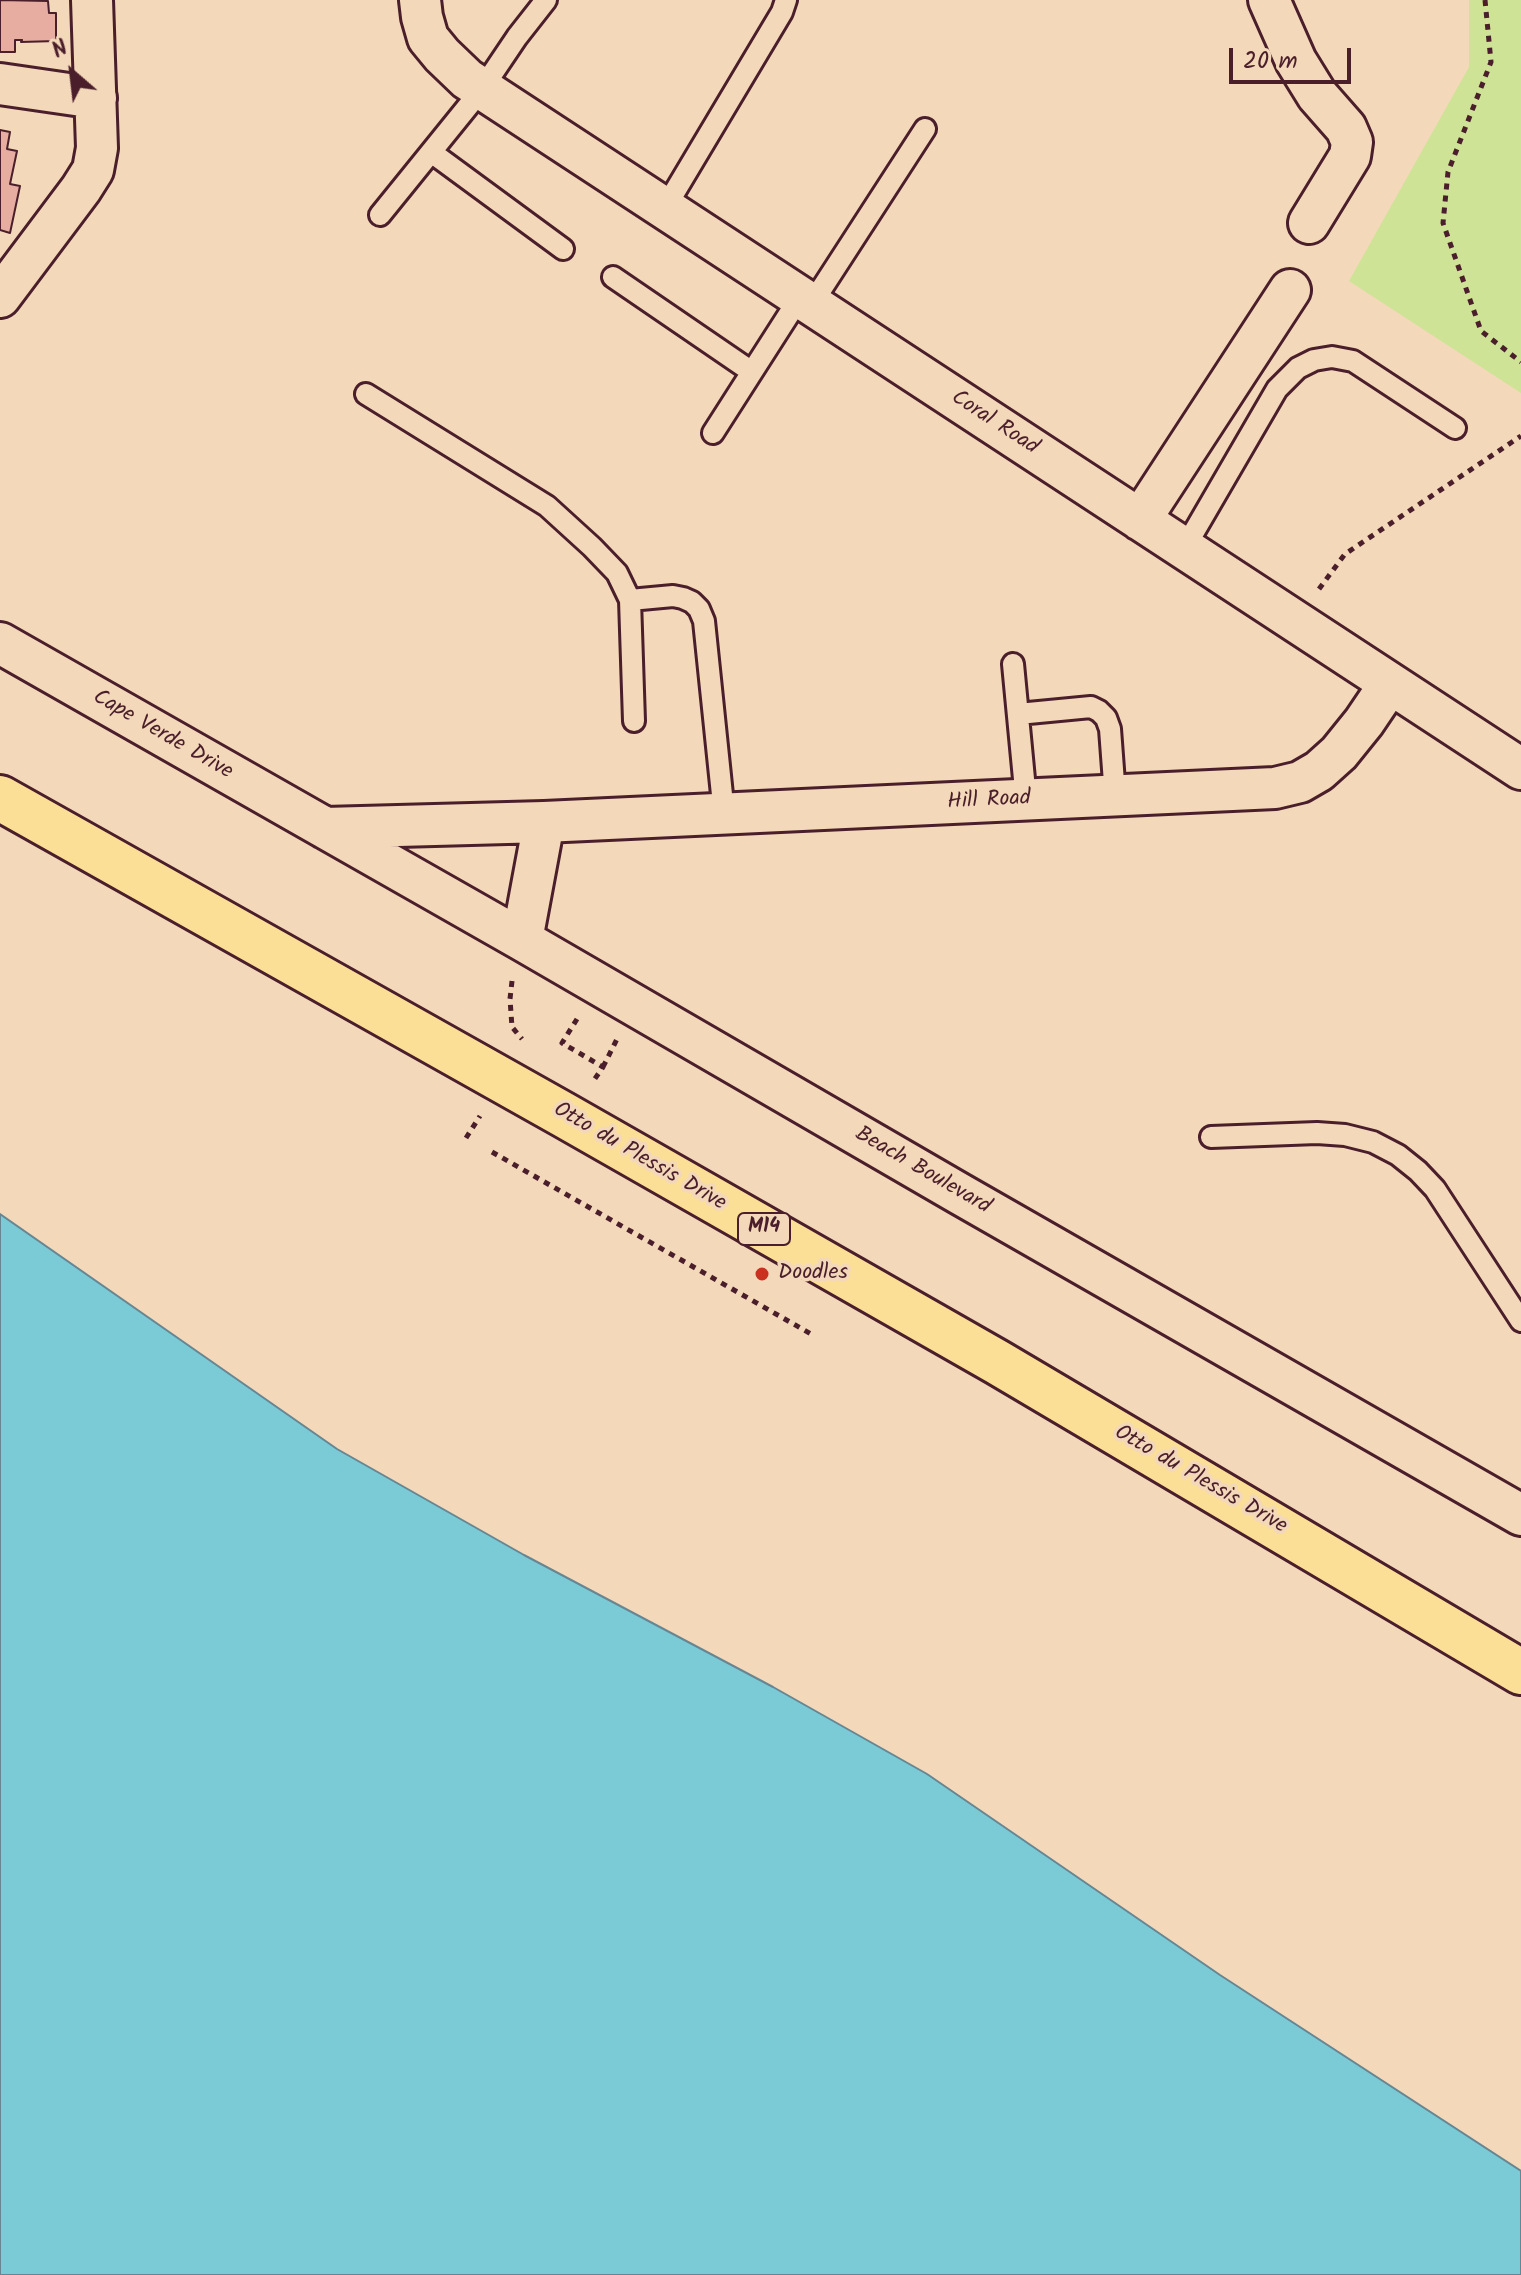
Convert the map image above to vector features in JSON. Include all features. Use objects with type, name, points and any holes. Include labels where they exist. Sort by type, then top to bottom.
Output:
[{"type":"main road","name":"Otto du Plessis Drive","points":[[0,798],[984,1355],[1521,1672]]},
{"type":"street","points":[[0,297],[93,170],[97,148],[92,0]]},
{"type":"street","points":[[1269,0],[1296,61],[1317,95],[1346,128],[1352,142],[1350,156],[1309,223]]},
{"type":"street","name":"Coral Road","points":[[426,6],[428,38],[474,84],[1521,769]]},
{"type":"street","points":[[0,84],[96,98]]},
{"type":"street","points":[[1140,520],[1290,290]]},
{"type":"street","name":"Cape Verde Drive","points":[[0,643],[325,828]]},
{"type":"street","name":"Hill Road","points":[[325,828],[544,822],[1275,788],[1300,782],[1319,771],[1339,753],[1389,685]]},
{"type":"street","points":[[522,940],[544,822]]},
{"type":"street","name":"Beach Boulevard","points":[[325,828],[1521,1515]]},
{"type":"lane","points":[[380,215],[431,152],[474,84],[546,0]]},
{"type":"lane","points":[[665,208],[782,12],[786,0]]},
{"type":"lane","points":[[713,433],[752,372],[806,301],[925,129]]},
{"type":"lane","points":[[431,152],[563,249]]},
{"type":"lane","points":[[613,277],[752,372]]},
{"type":"lane","points":[[1184,549],[1277,389],[1298,368],[1314,360],[1332,357],[1353,361],[1455,428]]},
{"type":"lane","points":[[366,394],[547,506],[617,573],[630,600],[634,721]]},
{"type":"lane","points":[[630,600],[673,596],[692,602],[699,609],[704,621],[724,814]]},
{"type":"lane","points":[[1013,664],[1026,800]]},
{"type":"lane","points":[[1018,714],[1091,707],[1099,711],[1110,729],[1115,796]]},
{"type":"lane","points":[[1211,1137],[1317,1133],[1345,1135],[1373,1142],[1398,1155],[1435,1189],[1521,1321]]},
{"type":"path","points":[[1485,0],[1491,62],[1448,172],[1443,223],[1481,331],[1521,362]]},
{"type":"path","points":[[1294,622],[1345,554],[1521,436]]},
{"type":"path","points":[[522,940],[510,985],[510,999],[512,1027],[525,1043]]},
{"type":"path","points":[[580,1013],[562,1043],[603,1067]]},
{"type":"path","points":[[592,1083],[611,1051]]},
{"type":"path","points":[[466,1138],[475,1123]]},
{"type":"path","points":[[492,1152],[811,1334]]},
{"type":"green space","points":[[1469,0],[1521,0],[1521,393],[1349,281],[1469,67]]},
{"type":"water","points":[[0,1214],[337,1449],[524,1555],[773,1687],[927,1774],[1220,1975],[1521,2171],[1521,2275],[0,2275]]},
{"type":"building","points":[[0,0],[48,1],[49,13],[56,13],[56,41],[15,40],[15,52],[0,52]]},
{"type":"building","points":[[0,130],[10,132],[7,149],[17,151],[10,184],[20,186],[10,233],[0,230]]},
{"type":"place","name":"Doodles","points":[[762,1274]]}]
